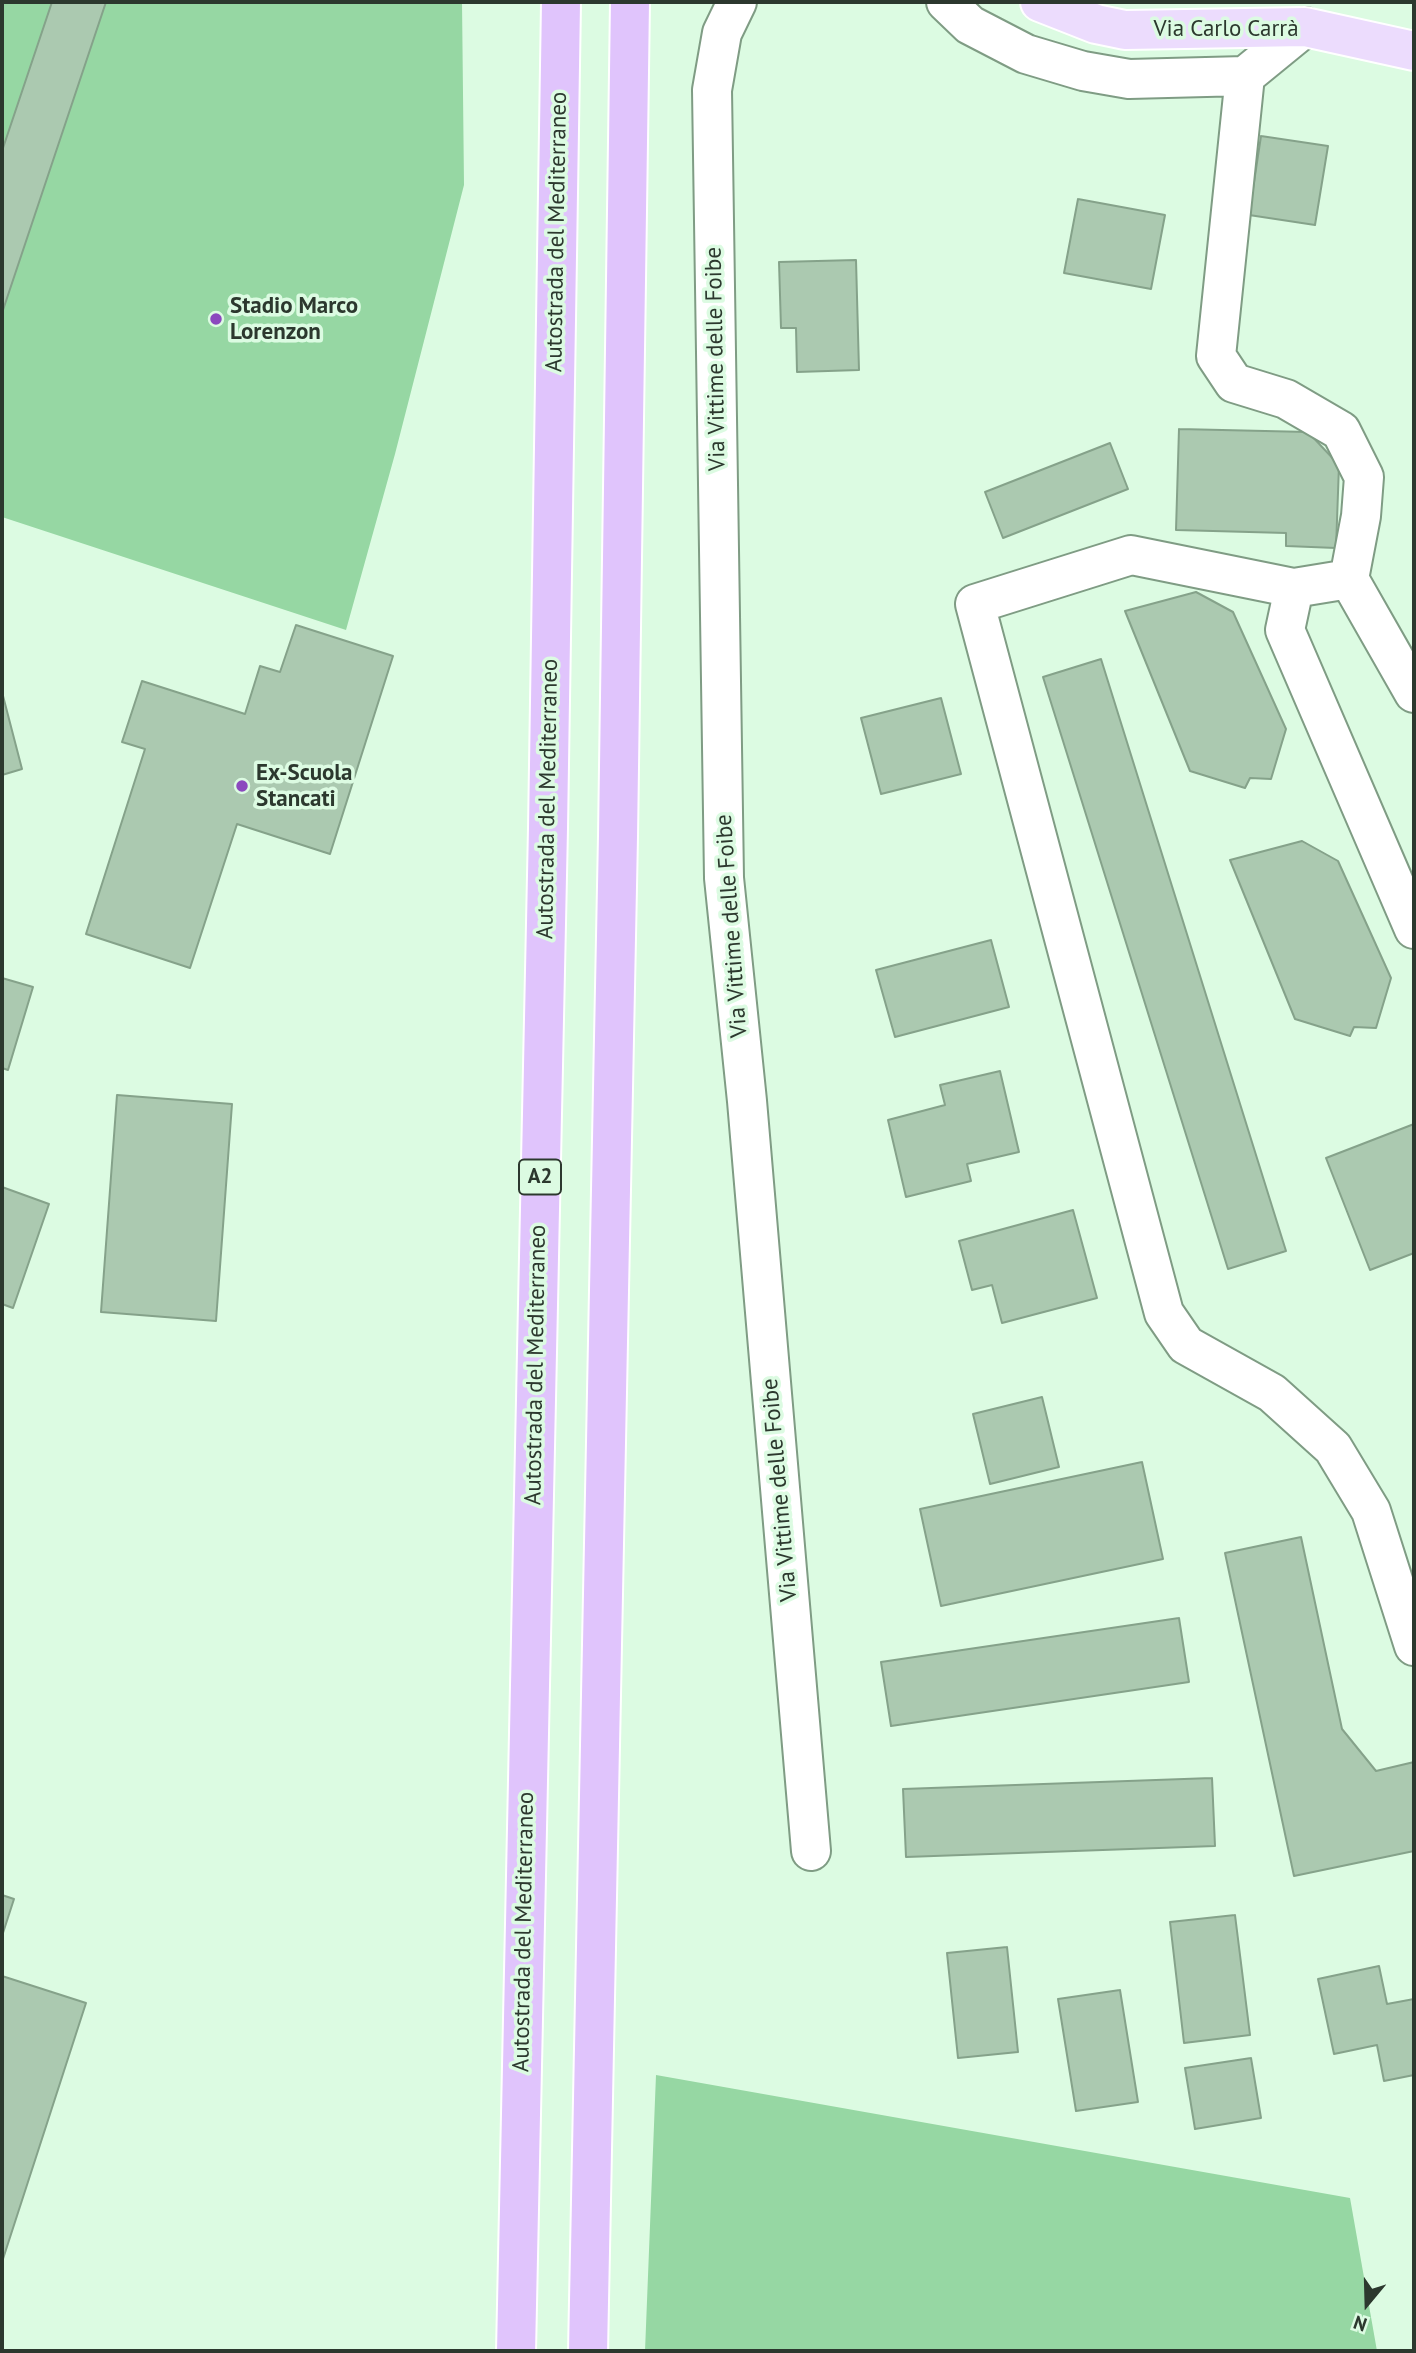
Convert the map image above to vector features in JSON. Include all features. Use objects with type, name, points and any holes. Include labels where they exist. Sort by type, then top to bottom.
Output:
[{"type":"highway","name":"Autostrada del Mediterraneo","points":[[516,2351],[548,842],[561,2]]},
{"type":"highway","points":[[588,2351],[618,850],[630,2]]},
{"type":"main road","name":"Via Carlo Carrà","points":[[1040,2],[1096,24],[1125,30],[1305,27],[1414,51]]},
{"type":"street","name":"Via Vittime delle Foibe","points":[[737,2],[722,33],[712,90],[724,877],[811,1851]]},
{"type":"street","points":[[946,2],[970,25],[1026,54],[1083,71],[1129,79],[1245,76],[1305,27]]},
{"type":"street","points":[[1245,76],[1216,356],[1234,383],[1286,399],[1341,431],[1364,477],[1362,516],[1349,579],[1414,693]]},
{"type":"street","points":[[1349,579],[1294,588],[1131,555],[975,604],[1164,1313],[1186,1345],[1272,1393],[1332,1448],[1371,1511],[1414,1646]]},
{"type":"street","points":[[1294,588],[1285,630],[1414,929]]},
{"type":"green space","name":"Stadio Marco Lorenzon","points":[[2,2],[462,2],[464,185],[395,454],[346,630],[2,517]]},
{"type":"green space","points":[[656,2075],[1350,2198],[1377,2351],[645,2351]]},
{"type":"building","points":[[52,2],[106,2],[2,313],[2,151]]},
{"type":"building","points":[[1261,136],[1328,146],[1315,225],[1249,215]]},
{"type":"building","points":[[1078,199],[1165,215],[1151,289],[1064,273]]},
{"type":"building","points":[[856,260],[859,370],[797,372],[796,328],[781,328],[779,262]]},
{"type":"building","points":[[1179,429],[1308,432],[1339,465],[1336,548],[1286,546],[1286,533],[1176,530]]},
{"type":"building","points":[[1110,443],[1128,489],[1003,538],[985,492]]},
{"type":"building","points":[[1196,592],[1233,612],[1286,729],[1271,779],[1250,778],[1245,788],[1190,771],[1125,611]]},
{"type":"building","name":"Ex-Scuola Stancati","points":[[296,625],[393,656],[330,854],[237,824],[190,968],[86,934],[145,749],[122,742],[142,681],[245,714],[260,666],[280,672]]},
{"type":"building","points":[[1101,659],[1286,1251],[1228,1269],[1043,677]]},
{"type":"building","points":[[2,692],[22,769],[2,775]]},
{"type":"building","points":[[941,698],[961,774],[881,794],[861,718]]},
{"type":"building","points":[[1302,841],[1338,861],[1391,978],[1376,1028],[1354,1027],[1350,1036],[1295,1019],[1230,860]]},
{"type":"building","points":[[991,940],[1009,1007],[895,1037],[876,970]]},
{"type":"building","points":[[2,978],[33,987],[8,1070],[2,1068]]},
{"type":"building","points":[[1000,1071],[1019,1152],[967,1164],[971,1181],[906,1197],[888,1120],[945,1105],[940,1085]]},
{"type":"building","points":[[117,1095],[232,1104],[216,1321],[101,1312]]},
{"type":"building","points":[[1414,1124],[1414,1253],[1370,1270],[1326,1158]]},
{"type":"building","points":[[2,1187],[49,1204],[13,1308],[2,1304]]},
{"type":"building","points":[[1073,1210],[1097,1298],[1002,1323],[992,1285],[972,1290],[959,1241]]},
{"type":"building","points":[[1042,1397],[1059,1467],[990,1484],[973,1414]]},
{"type":"building","points":[[1142,1462],[1163,1559],[941,1606],[920,1509]]},
{"type":"building","points":[[1301,1537],[1342,1729],[1376,1771],[1414,1762],[1414,1851],[1294,1876],[1225,1553]]},
{"type":"building","points":[[1179,1618],[1189,1682],[891,1726],[881,1662]]},
{"type":"building","points":[[1212,1778],[1215,1846],[906,1857],[903,1789]]},
{"type":"building","points":[[2,1895],[14,1899],[2,1936]]},
{"type":"building","points":[[1235,1915],[1250,2035],[1184,2043],[1170,1922]]},
{"type":"building","points":[[1007,1947],[1018,2052],[958,2058],[947,1953]]},
{"type":"building","points":[[1379,1966],[1387,2004],[1414,1999],[1414,2075],[1384,2081],[1377,2045],[1334,2054],[1318,1979]]},
{"type":"building","points":[[2,1976],[86,2003],[2,2262]]},
{"type":"building","points":[[1120,1990],[1138,2102],[1076,2111],[1058,1999]]},
{"type":"building","points":[[1251,2058],[1261,2118],[1195,2129],[1185,2068]]},
{"type":"place","name":"Stadio Marco Lorenzon","points":[[216,319]]},
{"type":"place","name":"Ex-Scuola Stancati","points":[[242,786]]}]
